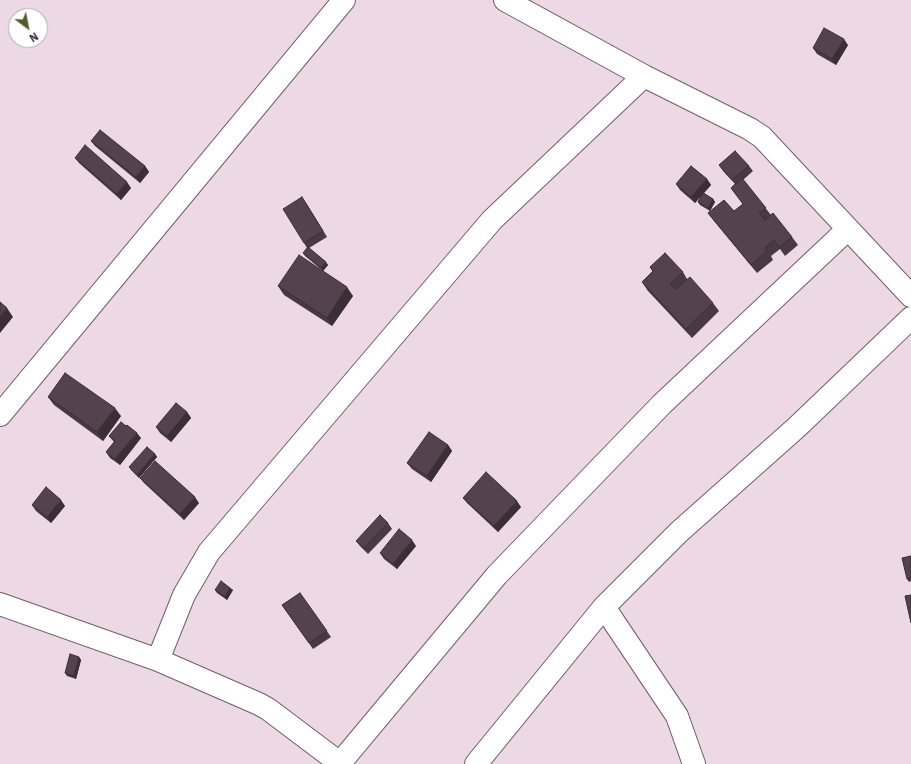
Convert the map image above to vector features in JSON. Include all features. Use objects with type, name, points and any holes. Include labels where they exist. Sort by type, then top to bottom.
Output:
[{"type":"street","points":[[0,415],[344,0]]},
{"type":"street","points":[[505,0],[644,76],[750,129],[762,137],[911,296]]},
{"type":"street","points":[[158,660],[184,595],[209,552],[492,220],[644,76]]},
{"type":"street","points":[[0,604],[158,660],[268,708],[340,764],[497,575],[662,404],[848,229]]},
{"type":"street","points":[[476,764],[604,607],[679,532],[797,427],[911,318]]},
{"type":"street","points":[[604,607],[677,716],[694,764]]},
{"type":"building","points":[[824,28],[844,39],[832,59],[813,48]]},
{"type":"building","points":[[100,130],[145,166],[136,177],[91,141]]},
{"type":"building","points":[[85,145],[127,182],[117,194],[75,158]]},
{"type":"building","points":[[735,151],[749,166],[732,180],[719,165]]},
{"type":"building","points":[[691,166],[707,179],[691,197],[676,184]]},
{"type":"building","points":[[742,178],[766,208],[759,213],[765,220],[773,213],[792,237],[779,247],[774,240],[765,248],[767,251],[751,265],[708,213],[724,200],[734,211],[743,204],[731,188]]},
{"type":"building","points":[[703,193],[713,199],[708,208],[698,202]]},
{"type":"building","points":[[302,197],[323,231],[304,243],[283,209]]},
{"type":"building","points":[[308,247],[326,262],[321,268],[303,253]]},
{"type":"building","points":[[665,253],[683,272],[670,284],[676,289],[690,277],[713,303],[686,329],[642,282],[653,271],[650,267]]},
{"type":"building","points":[[299,255],[347,287],[327,318],[278,286]]},
{"type":"building","points":[[0,302],[7,308],[0,317]]},
{"type":"building","points":[[65,373],[115,408],[97,432],[48,397]]},
{"type":"building","points":[[176,403],[187,412],[167,436],[156,427]]},
{"type":"building","points":[[121,422],[137,433],[115,459],[106,452],[115,441],[109,436]]},
{"type":"building","points":[[429,432],[448,445],[427,476],[407,463]]},
{"type":"building","points":[[147,447],[155,454],[137,475],[129,467]]},
{"type":"building","points":[[155,461],[195,497],[180,514],[140,478]]},
{"type":"building","points":[[486,472],[517,501],[494,526],[463,498]]},
{"type":"building","points":[[46,487],[61,500],[47,517],[32,505]]},
{"type":"building","points":[[380,515],[388,523],[364,548],[356,541]]},
{"type":"building","points":[[399,529],[412,540],[393,564],[380,553]]},
{"type":"building","points":[[911,556],[911,578],[907,579],[902,558]]},
{"type":"building","points":[[221,581],[230,588],[225,597],[215,590]]},
{"type":"building","points":[[300,593],[327,631],[309,643],[282,605]]},
{"type":"building","points":[[911,595],[911,623],[905,596]]},
{"type":"building","points":[[70,654],[79,657],[74,676],[65,673]]}]
